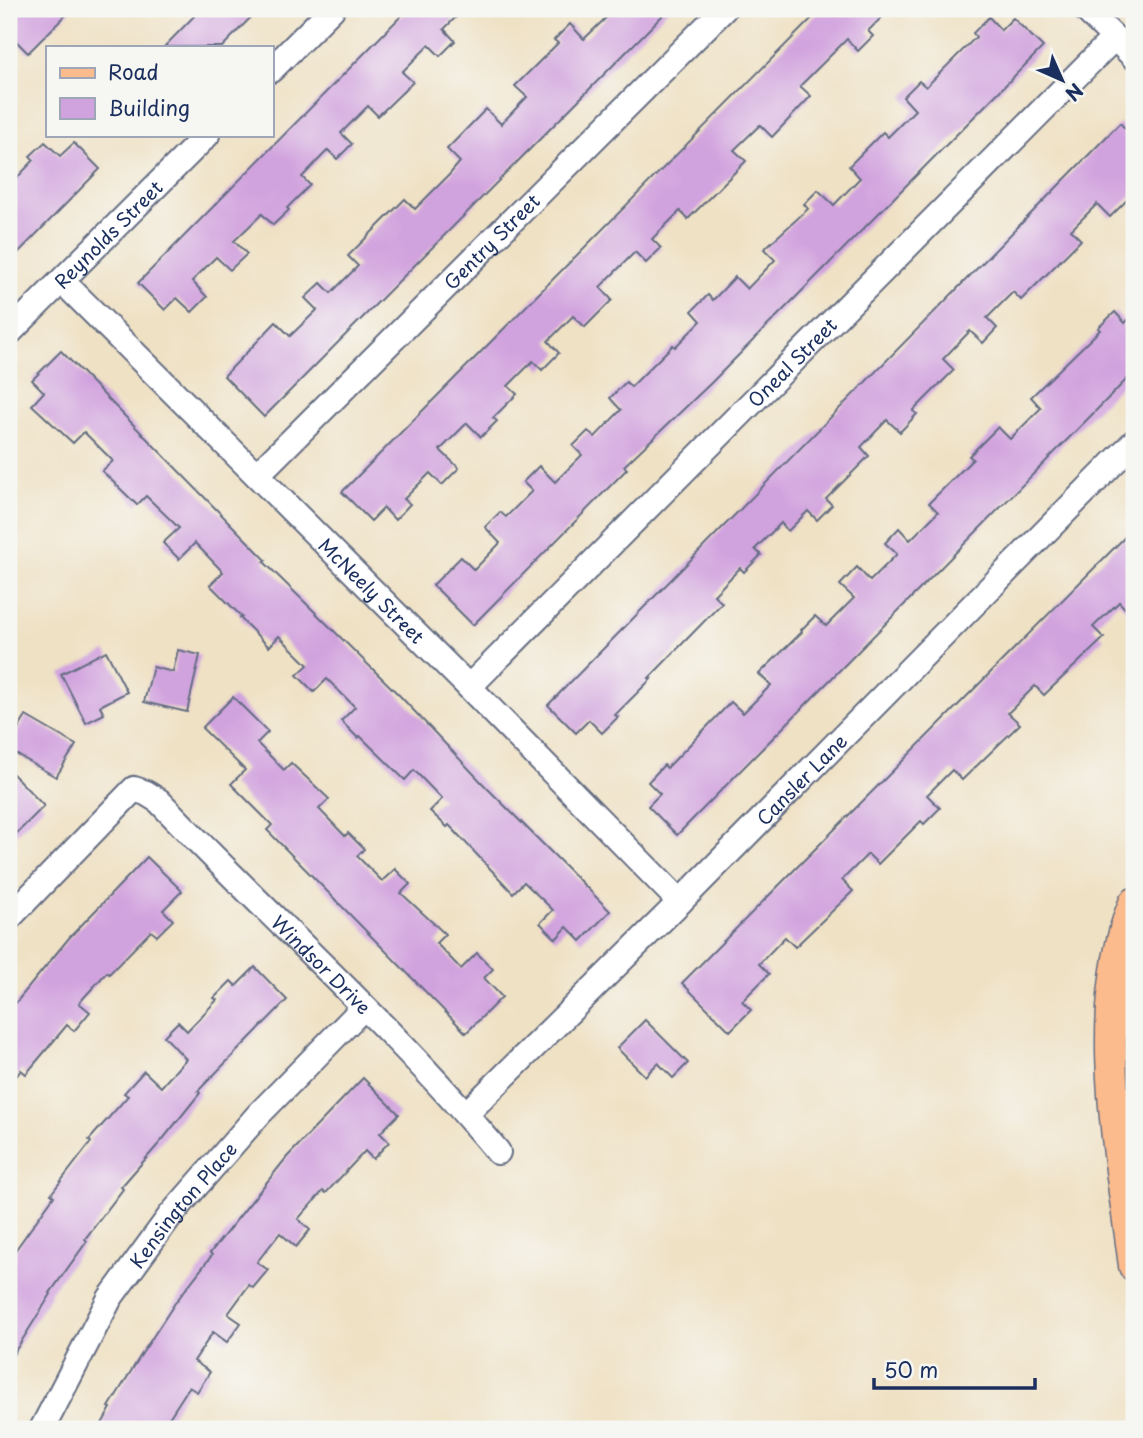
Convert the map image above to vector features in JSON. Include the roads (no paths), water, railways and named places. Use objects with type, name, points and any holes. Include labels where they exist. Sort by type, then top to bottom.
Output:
[{"type":"main road","points":[[1134,902],[1121,947],[1111,1021],[1117,1135],[1134,1266]]},
{"type":"street","points":[[273,68],[332,9]]},
{"type":"street","name":"Gentry Street","points":[[257,475],[724,9]]},
{"type":"street","points":[[1085,9],[1134,57]]},
{"type":"street","name":"Oneal Street","points":[[469,687],[1114,38]]},
{"type":"street","name":"Reynolds Street","points":[[9,333],[206,136]]},
{"type":"street","name":"McNeely Street","points":[[62,281],[680,902]]},
{"type":"street","name":"Cansler Lane","points":[[466,1114],[680,902],[1134,442]]},
{"type":"street","name":"Windsor Drive","points":[[9,918],[134,789],[146,793],[159,801],[363,1008],[466,1114],[498,1152]]},
{"type":"street","name":"Kensington Place","points":[[42,1429],[110,1298],[170,1216],[259,1114],[363,1008]]}]
